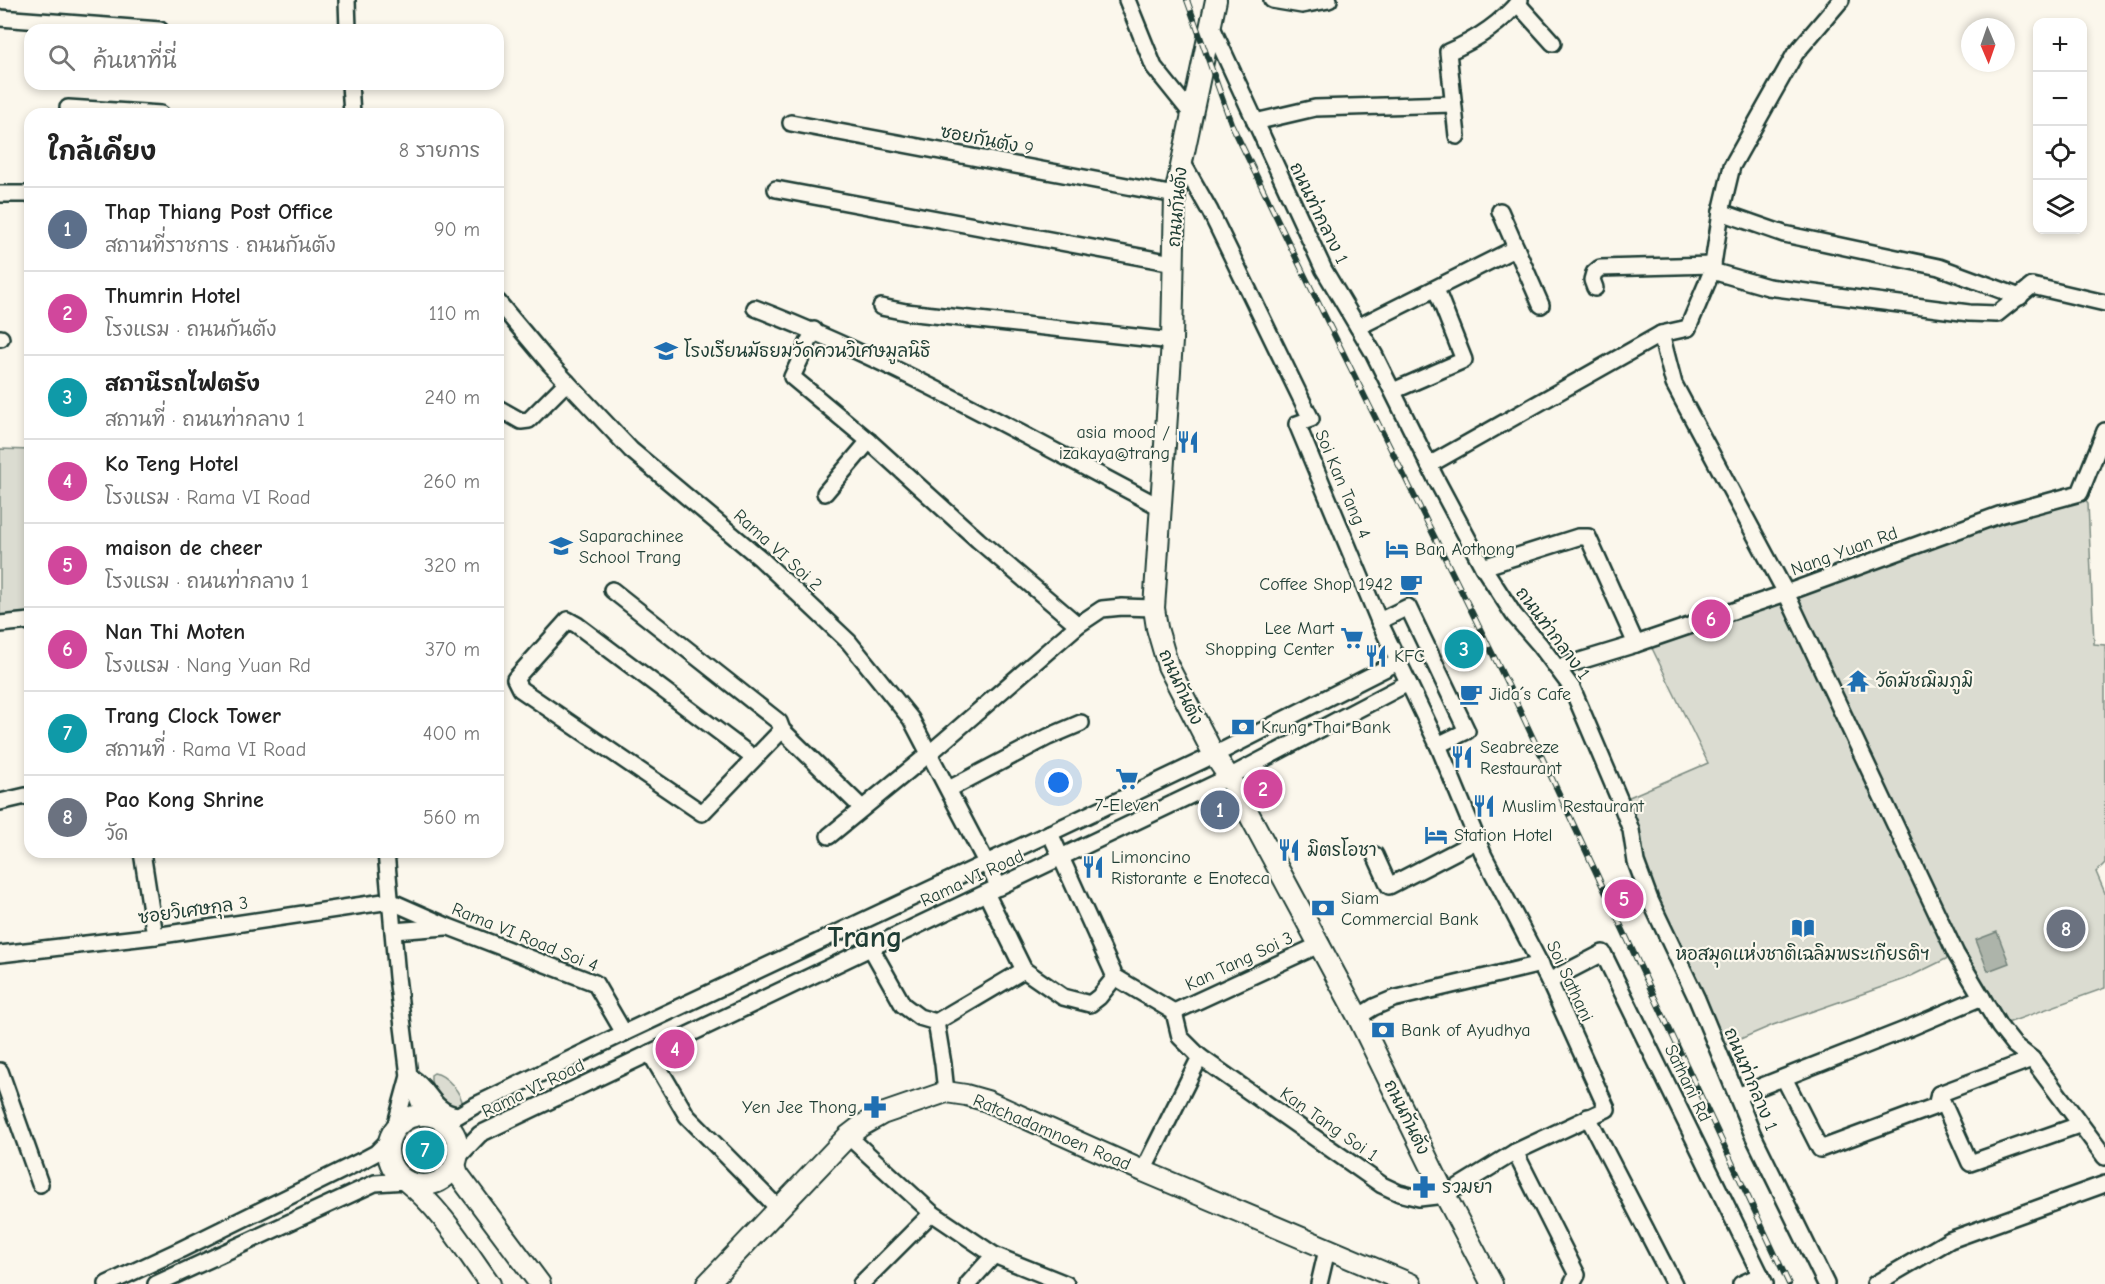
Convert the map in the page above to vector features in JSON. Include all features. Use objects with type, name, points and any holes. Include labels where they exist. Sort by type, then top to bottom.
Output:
[{"type":"main road","name":"ถนนกันตัง","points":[[1210,0],[1210,23]]},
{"type":"main road","name":"ถนนกันตัง","points":[[1216,0],[1175,195],[1172,342],[1154,608],[1157,628],[1168,666],[1358,1017],[1486,1280]]},
{"type":"main road","points":[[707,1284],[848,1136],[882,1114],[946,1092]]},
{"type":"main road","name":"Ratchadamnoen Road","points":[[946,1092],[987,1101],[1143,1171],[1411,1284]]},
{"type":"main road","points":[[490,1284],[442,1216],[427,1198],[397,1174],[391,1164],[388,1153],[392,1135],[402,1122],[424,1115],[451,1119],[453,1132],[458,1142],[456,1161],[458,1173],[540,1284]]},
{"type":"main road","points":[[406,1181],[417,1185],[429,1185],[440,1181],[449,1174],[456,1161]]},
{"type":"street","points":[[347,0],[348,24]]},
{"type":"street","points":[[1127,0],[1154,68],[1191,113]]},
{"type":"street","points":[[1272,0],[1302,5],[1329,0]]},
{"type":"street","points":[[1429,465],[1661,334],[1688,328],[1712,268],[1720,212],[1732,166],[1795,54],[1841,0]]},
{"type":"street","points":[[1457,136],[1448,52],[1473,42],[1489,31],[1513,3],[1552,43]]},
{"type":"street","points":[[0,18],[80,24]]},
{"type":"street","name":"ถนนท่ากลาง 1","points":[[1210,23],[1324,270],[1393,391],[1483,567],[1514,615],[1572,688],[1616,790],[1631,831],[1636,862],[1650,900],[1697,999],[1753,1135],[1826,1284]]},
{"type":"street","points":[[350,90],[352,108]]},
{"type":"street","points":[[1256,122],[1314,108],[1453,104]]},
{"type":"street","name":"ซอยกันตัง 9","points":[[791,123],[1175,195]]},
{"type":"street","name":"Soi Kan Tang 4","points":[[1181,160],[1210,211],[1311,419],[1297,424],[1379,621],[1419,705]]},
{"type":"street","points":[[776,189],[1173,262]]},
{"type":"street","points":[[0,194],[24,194]]},
{"type":"street","points":[[1500,211],[1541,305]]},
{"type":"street","points":[[1720,212],[1784,234],[1939,267],[2020,297]]},
{"type":"street","points":[[1358,327],[1516,248]]},
{"type":"street","points":[[1595,288],[1592,280],[1594,273],[1600,268],[1712,268],[1768,287],[1969,313],[1997,314],[2032,286],[2105,303]]},
{"type":"street","points":[[1393,391],[1464,360],[1436,289]]},
{"type":"street","points":[[881,307],[906,312],[1172,342]]},
{"type":"street","points":[[755,308],[813,330],[955,399],[1162,508]]},
{"type":"street","name":"Rama VI Soi 2","points":[[504,309],[567,382],[631,450],[760,558],[849,642],[911,719],[987,863],[993,890],[1024,970]]},
{"type":"street","points":[[813,330],[792,377],[869,441],[978,540],[1078,625]]},
{"type":"street","points":[[1661,334],[1674,384],[1786,593],[1956,954],[1999,1026],[2014,1046],[2032,1059],[2105,1157]]},
{"type":"street","points":[[504,411],[521,421],[529,420],[567,382]]},
{"type":"street","name":"Nang Yuan Rd","points":[[1557,668],[1786,593],[1999,515],[2080,494],[2105,431]]},
{"type":"street","points":[[825,493],[869,441]]},
{"type":"street","points":[[1483,567],[1578,537],[1588,537],[1636,644]]},
{"type":"street","points":[[612,590],[779,722],[782,730],[862,808]]},
{"type":"street","points":[[1379,621],[1408,607],[1467,731],[1438,745]]},
{"type":"street","points":[[829,836],[930,753],[1078,625],[1102,609],[1154,608]]},
{"type":"street","points":[[754,758],[568,620],[515,678],[520,689],[702,813],[782,730]]},
{"type":"street","points":[[0,624],[24,622]]},
{"type":"street","name":"Rama VI Road","points":[[451,1119],[624,1033],[1214,754],[1398,662]]},
{"type":"street","name":"Rama VI Road","points":[[456,1161],[480,1134],[1229,777],[1408,683]]},
{"type":"street","name":"Soi Sathani","points":[[1419,705],[1478,840],[1550,981],[1607,1109],[1515,1152],[1445,1195]]},
{"type":"street","points":[[949,789],[1048,737],[1081,723]]},
{"type":"street","points":[[0,802],[24,796]]},
{"type":"street","points":[[1050,833],[1115,977],[1174,1012]]},
{"type":"street","points":[[1375,855],[1389,886],[1478,840]]},
{"type":"street","points":[[143,858],[155,936]]},
{"type":"street","points":[[386,858],[409,1076],[424,1115]]},
{"type":"street","name":"ซอยวิเศษกุล 3","points":[[0,954],[155,936],[390,901]]},
{"type":"street","name":"Rama VI Road Soi 4","points":[[390,901],[449,927],[595,983],[624,1033]]},
{"type":"street","points":[[393,931],[449,927]]},
{"type":"street","name":"Kan Tang Soi 3","points":[[1174,1012],[1320,944]]},
{"type":"street","points":[[871,948],[903,1005],[919,1017],[936,1022],[1024,970],[1064,997],[1090,1004],[1100,998],[1115,977]]},
{"type":"street","name":"Sathani Rd","points":[[1550,981],[1604,953],[1763,1280]]},
{"type":"street","points":[[1358,1017],[1393,999],[1541,964]]},
{"type":"street","points":[[1737,1096],[1982,997]]},
{"type":"street","name":"Kan Tang Soi 1","points":[[1174,1012],[1180,1037],[1200,1057],[1382,1185],[1399,1193],[1419,1198],[1445,1195]]},
{"type":"street","points":[[936,1022],[946,1092]]},
{"type":"street","points":[[650,1053],[687,1116],[779,1209]]},
{"type":"street","points":[[1143,1171],[1200,1057]]},
{"type":"street","points":[[1939,1094],[2032,1059]]},
{"type":"street","points":[[0,1071],[40,1184]]},
{"type":"street","points":[[409,1076],[422,1084],[432,1101],[448,1113],[451,1119]]},
{"type":"street","points":[[107,1284],[182,1250],[376,1153],[392,1135],[409,1076]]},
{"type":"street","points":[[1784,1078],[1820,1149],[1936,1106],[1939,1094]]},
{"type":"street","points":[[1939,1094],[1970,1163],[2079,1125]]},
{"type":"street","points":[[1588,1118],[1674,1284]]},
{"type":"street","points":[[848,1136],[932,1213],[994,1255],[1066,1284]]},
{"type":"street","points":[[1515,1152],[1577,1275],[1572,1284]]},
{"type":"street","points":[[156,1284],[375,1183],[406,1181]]},
{"type":"street","points":[[1875,1284],[1950,1240],[2105,1184]]},
{"type":"street","points":[[861,1284],[932,1213]]},
{"type":"street","points":[[1319,1284],[1327,1250]]},
{"type":"street","points":[[968,1284],[994,1255]]},
{"type":"street","points":[[1741,1284],[1763,1280]]},
{"type":"shaded area","points":[[0,449],[24,450],[24,613],[0,616]]},
{"type":"shaded area","points":[[2080,493],[2088,503],[2094,644],[2105,645],[2105,863],[2096,872],[2105,893],[2105,988],[1999,1026],[1956,954],[1905,979],[1773,1025],[1717,1049],[1652,903],[1620,801],[1708,763],[1648,640]]},
{"type":"shaded area","points":[[1997,932],[2009,963],[1988,971],[1976,940]]},
{"type":"shaded area","points":[[434,1073],[444,1077],[453,1085],[463,1105],[456,1110],[438,1096],[431,1081],[431,1075]]},
{"type":"railway","points":[[1187,0],[1231,123],[1510,689],[1789,1284]]},
{"type":"place","name":"โรงเรียนมัธยมวัดควนวิเศษมูลนิธิ","points":[[666,351]]},
{"type":"place","name":"asia mood / izakaya@trang","points":[[1188,442]]},
{"type":"place","name":"Saparachinee School Trang","points":[[561,546]]},
{"type":"place","name":"Ban Aothong","points":[[1397,549]]},
{"type":"place","name":"Coffee Shop 1942","points":[[1411,584]]},
{"type":"place","name":"Nan Thi Moten","points":[[1711,619]]},
{"type":"place","name":"Lee Mart Shopping Center","points":[[1352,638]]},
{"type":"place","name":"สถานีรถไฟตรัง","points":[[1464,649]]},
{"type":"place","name":"KFC","points":[[1376,656]]},
{"type":"place","name":"วัดมัชฌิมภูมิ","points":[[1858,681]]},
{"type":"place","name":"Jida´s Cafe","points":[[1471,694]]},
{"type":"place","name":"Krung Thai Bank","points":[[1243,727]]},
{"type":"place","name":"Seabreeze Restaurant","points":[[1462,757]]},
{"type":"place","name":"7-Eleven","points":[[1127,779]]},
{"type":"place","name":"Thumrin Hotel","points":[[1263,789]]},
{"type":"place","name":"Muslim Restaurant","points":[[1484,806]]},
{"type":"place","name":"Thap Thiang Post Office","points":[[1220,810]]},
{"type":"place","name":"Station Hotel","points":[[1436,835]]},
{"type":"place","name":"มิตรโอชา","points":[[1289,850]]},
{"type":"place","name":"Limoncino Ristorante e Enoteca","points":[[1093,867]]},
{"type":"place","name":"maison de cheer","points":[[1624,899]]},
{"type":"place","name":"Siam Commercial Bank","points":[[1323,908]]},
{"type":"place","name":"หอสมุดแห่งชาติเฉลิมพระเกียรติฯ","points":[[1803,928]]},
{"type":"place","name":"Pao Kong Shrine","points":[[2066,929]]},
{"type":"place","name":"Bank of Ayudhya","points":[[1383,1030]]},
{"type":"place","name":"Ko Teng Hotel","points":[[675,1049]]},
{"type":"place","name":"Yen Jee Thong","points":[[875,1107]]},
{"type":"place","name":"Trang Clock Tower","points":[[425,1150]]},
{"type":"place","name":"รวมยา","points":[[1424,1187]]},
{"type":"district","name":"Trang","points":[[865,937]]}]
